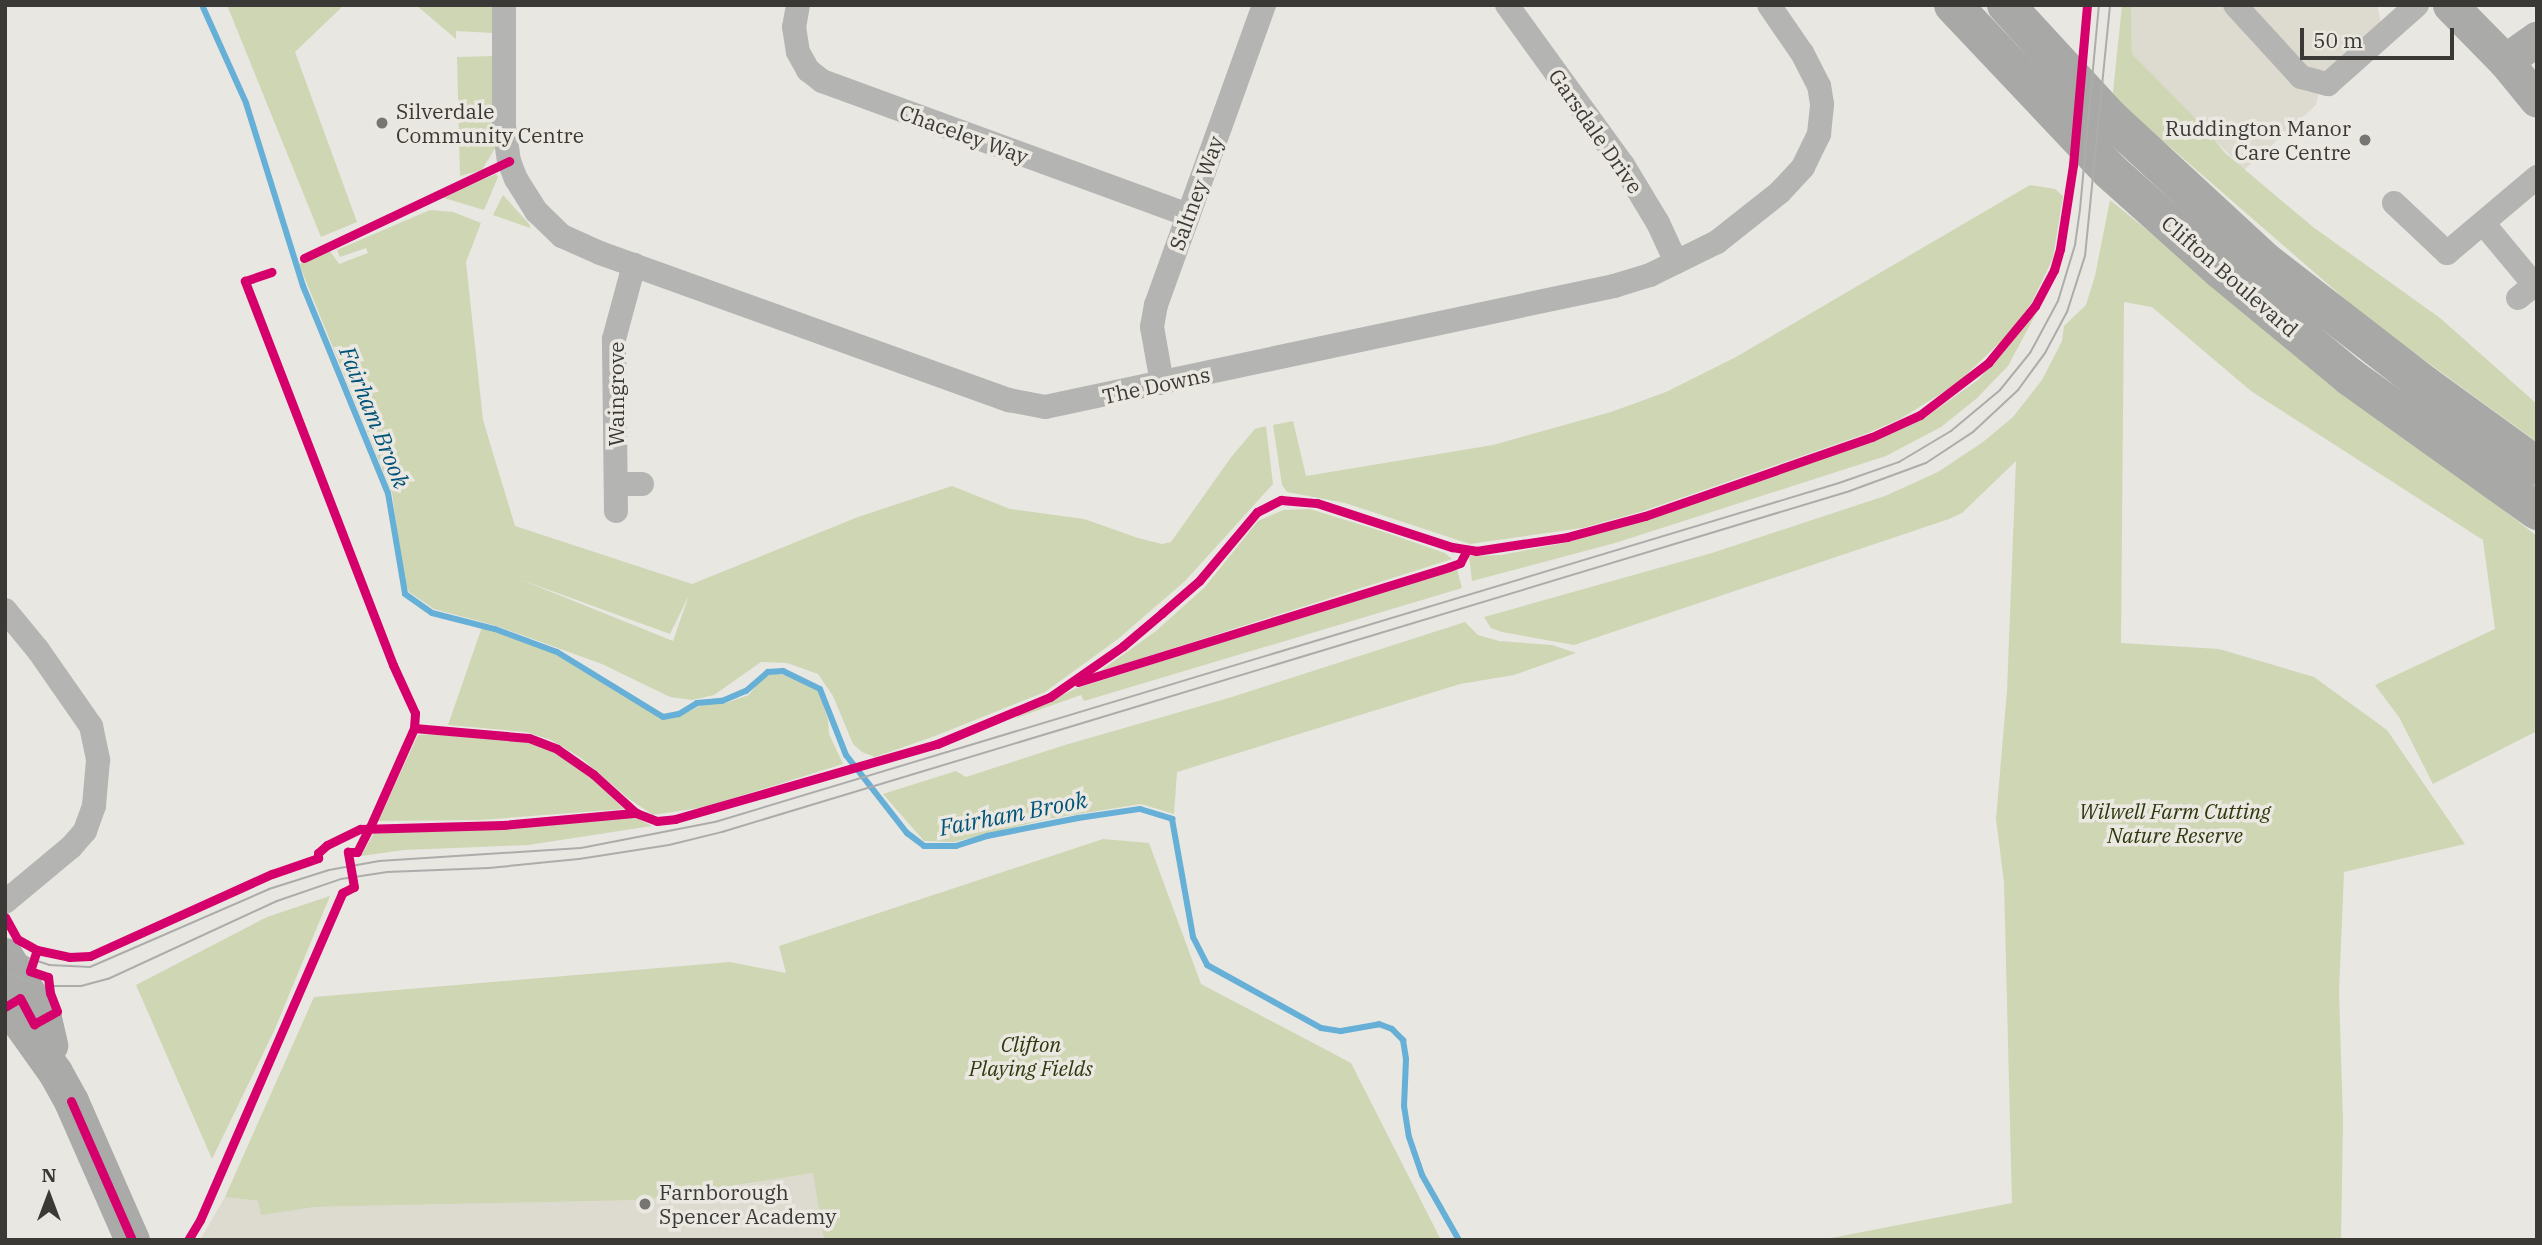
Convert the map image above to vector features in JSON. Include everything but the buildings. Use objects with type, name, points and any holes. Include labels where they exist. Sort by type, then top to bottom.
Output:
[{"type":"highway","name":"Clifton Boulevard","points":[[1953,5],[2110,171],[2221,271],[2350,377],[2537,511]]},
{"type":"highway","name":"Clifton Boulevard","points":[[2006,5],[2111,119],[2266,262],[2425,385],[2537,466]]},
{"type":"street","name":"The Downs","points":[[504,5],[504,125],[509,161],[516,179],[536,211],[562,236],[634,265],[1032,407],[1059,406],[1614,286],[1650,275],[1717,242],[1780,192],[1803,167],[1814,148],[1821,120],[1819,86],[1802,53],[1769,5]]},
{"type":"street","name":"Chaceley Way","points":[[798,5],[794,27],[798,52],[808,70],[822,81],[1188,215]]},
{"type":"street","name":"Saltney Way","points":[[1163,383],[1153,337],[1153,316],[1264,5]]},
{"type":"street","name":"Garsdale Drive","points":[[1507,5],[1623,165],[1658,223],[1676,262]]},
{"type":"street","points":[[2235,5],[2301,77],[2328,84],[2417,5]]},
{"type":"street","points":[[2450,5],[2505,61],[2537,100]]},
{"type":"street","points":[[2505,61],[2537,39]]},
{"type":"street","points":[[2394,203],[2447,253],[2537,177]]},
{"type":"street","points":[[2483,223],[2529,291]]},
{"type":"street","name":"Waingrove","points":[[616,511],[614,339],[634,265]]},
{"type":"street","points":[[616,484],[642,484]]},
{"type":"street","points":[[5,610],[38,650],[91,726],[99,760],[93,806],[85,831],[71,847],[5,902]]},
{"type":"street","points":[[5,955],[44,1018],[55,1072]]},
{"type":"street","points":[[5,1002],[55,1072],[94,1148],[132,1240]]},
{"type":"shaded area","points":[[2131,5],[2377,5],[2381,22],[2324,71],[2316,105],[2244,170],[2132,54]]},
{"type":"shaded area","name":"Farnborough Spencer Academy","points":[[814,1173],[824,1240],[200,1240],[225,1197],[259,1201],[261,1214],[315,1207],[644,1200]]},
{"type":"green space","points":[[227,5],[344,5],[295,52],[357,222],[321,237]]},
{"type":"green space","points":[[416,5],[494,5],[494,33],[456,31],[456,39]]},
{"type":"green space","points":[[2122,5],[2131,5],[2132,54],[2207,130],[2225,153],[2313,227],[2440,318],[2537,404],[2537,442],[2368,319],[2169,146],[2112,102]]},
{"type":"green space","points":[[495,56],[497,145],[482,170],[460,176],[457,57]]},
{"type":"green space","points":[[496,174],[498,177],[484,210],[441,197]]},
{"type":"green space","points":[[2030,185],[2055,189],[2063,196],[2053,258],[2031,304],[2008,335],[1955,385],[1900,419],[1868,433],[1643,511],[1582,528],[1470,544],[1345,503],[1287,492],[1282,485],[1273,425],[1293,421],[1306,476],[1493,445],[1611,412],[1666,392],[1736,357]]},
{"type":"green space","points":[[503,195],[530,225],[530,228],[493,215]]},
{"type":"green space","name":"Wilwell Farm Cutting Nature Reserve","points":[[2110,200],[2279,337],[2537,536],[2537,731],[2433,784],[2399,717],[2375,685],[2495,629],[2483,540],[2251,391],[2152,307],[2124,302],[2121,643],[2219,649],[2314,677],[2387,730],[2465,844],[2344,872],[2339,991],[2343,1121],[2341,1240],[1821,1240],[2012,1203],[2004,882],[1996,819],[2007,691],[2016,461],[1962,513],[1949,519],[1574,645],[1502,632],[1491,628],[1484,617],[1712,553],[1885,496],[1938,472],[1983,442],[2013,417],[2042,380],[2062,341],[2064,326],[2086,305],[2095,276]]},
{"type":"green space","points":[[430,210],[453,212],[481,223],[466,262],[483,420],[515,526],[692,584],[858,517],[952,486],[1010,509],[1084,519],[1138,538],[1162,544],[1171,542],[1232,456],[1255,429],[1266,426],[1273,484],[1185,581],[1118,639],[1045,692],[875,757],[862,752],[853,744],[833,696],[818,674],[787,663],[761,662],[714,695],[692,700],[670,697],[602,664],[497,626],[434,609],[409,592],[404,581],[392,493],[299,264],[330,251],[339,264],[368,253],[366,248],[340,257],[337,250]],"holes":[[[519,579],[670,634],[689,595],[673,641]]]},
{"type":"green space","points":[[2038,310],[2008,366],[1976,399],[1941,427],[1886,456],[1615,543],[1472,581],[1469,556],[1501,555],[1564,543],[1663,515],[1884,437],[1923,419],[1978,380]]},
{"type":"green space","points":[[1310,509],[1445,553],[1452,559],[1099,672],[1156,631],[1205,587],[1258,521],[1283,510]]},
{"type":"green space","points":[[1457,569],[1462,588],[1084,701],[1081,695],[1013,719],[1077,688]]},
{"type":"green space","points":[[1465,622],[1478,635],[1499,641],[1552,645],[1576,653],[1514,675],[1460,684],[1177,772],[1174,814],[1141,804],[1048,819],[954,842],[924,841],[883,794],[956,771],[966,777],[1065,745],[1232,697]]},
{"type":"green space","points":[[482,627],[555,654],[662,719],[680,716],[706,703],[723,704],[749,695],[761,679],[773,673],[785,675],[819,691],[828,720],[829,734],[843,764],[705,807],[653,815],[629,799],[581,758],[551,740],[526,732],[448,725]]},
{"type":"green space","points":[[442,734],[523,741],[549,750],[586,772],[624,809],[480,820],[378,821],[418,735]]},
{"type":"green space","points":[[634,817],[652,826],[528,845],[404,850],[361,856],[375,831],[543,826]]},
{"type":"green space","name":"Clifton Playing Fields","points":[[1103,839],[1149,843],[1201,984],[1351,1063],[1441,1240],[824,1240],[813,1173],[644,1200],[315,1207],[261,1215],[258,1201],[225,1197],[314,997],[730,962],[786,973],[779,946]]},
{"type":"green space","points":[[330,896],[274,1031],[212,1159],[136,985],[267,917]]},
{"type":"waterway","name":"Fairham Brook","points":[[202,5],[246,103],[303,286],[388,493],[405,594],[432,613],[495,629],[557,652],[663,717],[679,714],[697,703],[722,701],[746,691],[768,672],[783,671],[820,689],[846,755],[907,833],[924,846],[956,846],[987,836],[1140,809],[1172,819],[1193,937],[1207,965],[1321,1028],[1341,1031],[1379,1024],[1392,1029],[1403,1040],[1406,1059],[1404,1106],[1409,1137],[1422,1175],[1459,1240]]},
{"type":"tram line","points":[[5,943],[28,958],[49,965],[90,967],[269,889],[329,870],[379,861],[581,848],[715,822],[1839,483],[1899,462],[1951,431],[2000,390],[2030,353],[2058,301],[2075,245],[2080,209],[2099,5]]},
{"type":"tram line","points":[[5,973],[42,986],[81,986],[108,979],[277,901],[341,879],[387,872],[489,868],[579,859],[669,845],[722,832],[1847,492],[1926,463],[1973,432],[2018,390],[2045,353],[2067,312],[2085,256],[2110,5]]},
{"type":"cycle path","points":[[414,728],[529,738],[557,749],[593,774],[636,813],[657,821],[675,819],[937,744],[1050,697],[1123,646],[1162,613],[1199,581],[1257,512],[1281,500],[1317,503],[1452,547],[1476,551],[1567,537],[1645,516],[1872,437],[1920,415],[1988,363],[2035,306],[2054,270],[2060,249],[2073,165],[2087,5]]},
{"type":"cycle path","points":[[304,258],[509,161]]},
{"type":"cycle path","points":[[188,1240],[200,1220],[342,893],[354,887],[348,852],[357,852],[414,728],[415,713],[393,665],[245,281],[271,272]]},
{"type":"cycle path","points":[[1078,682],[1449,567],[1460,563],[1467,550]]},
{"type":"cycle path","points":[[5,917],[17,939],[37,950],[69,957],[90,956],[272,874],[318,858],[318,853],[327,845],[360,829],[503,825],[636,813]]},
{"type":"cycle path","points":[[5,1007],[20,998],[34,1024],[57,1011],[50,993],[48,977],[30,971],[37,950]]},
{"type":"cycle path","points":[[71,1101],[132,1240]]},
{"type":"place","name":"Silverdale Community Centre","points":[[382,123]]},
{"type":"place","name":"Ruddington Manor Care Centre","points":[[2365,140]]},
{"type":"place","name":"Farnborough Spencer Academy","points":[[645,1204]]}]
